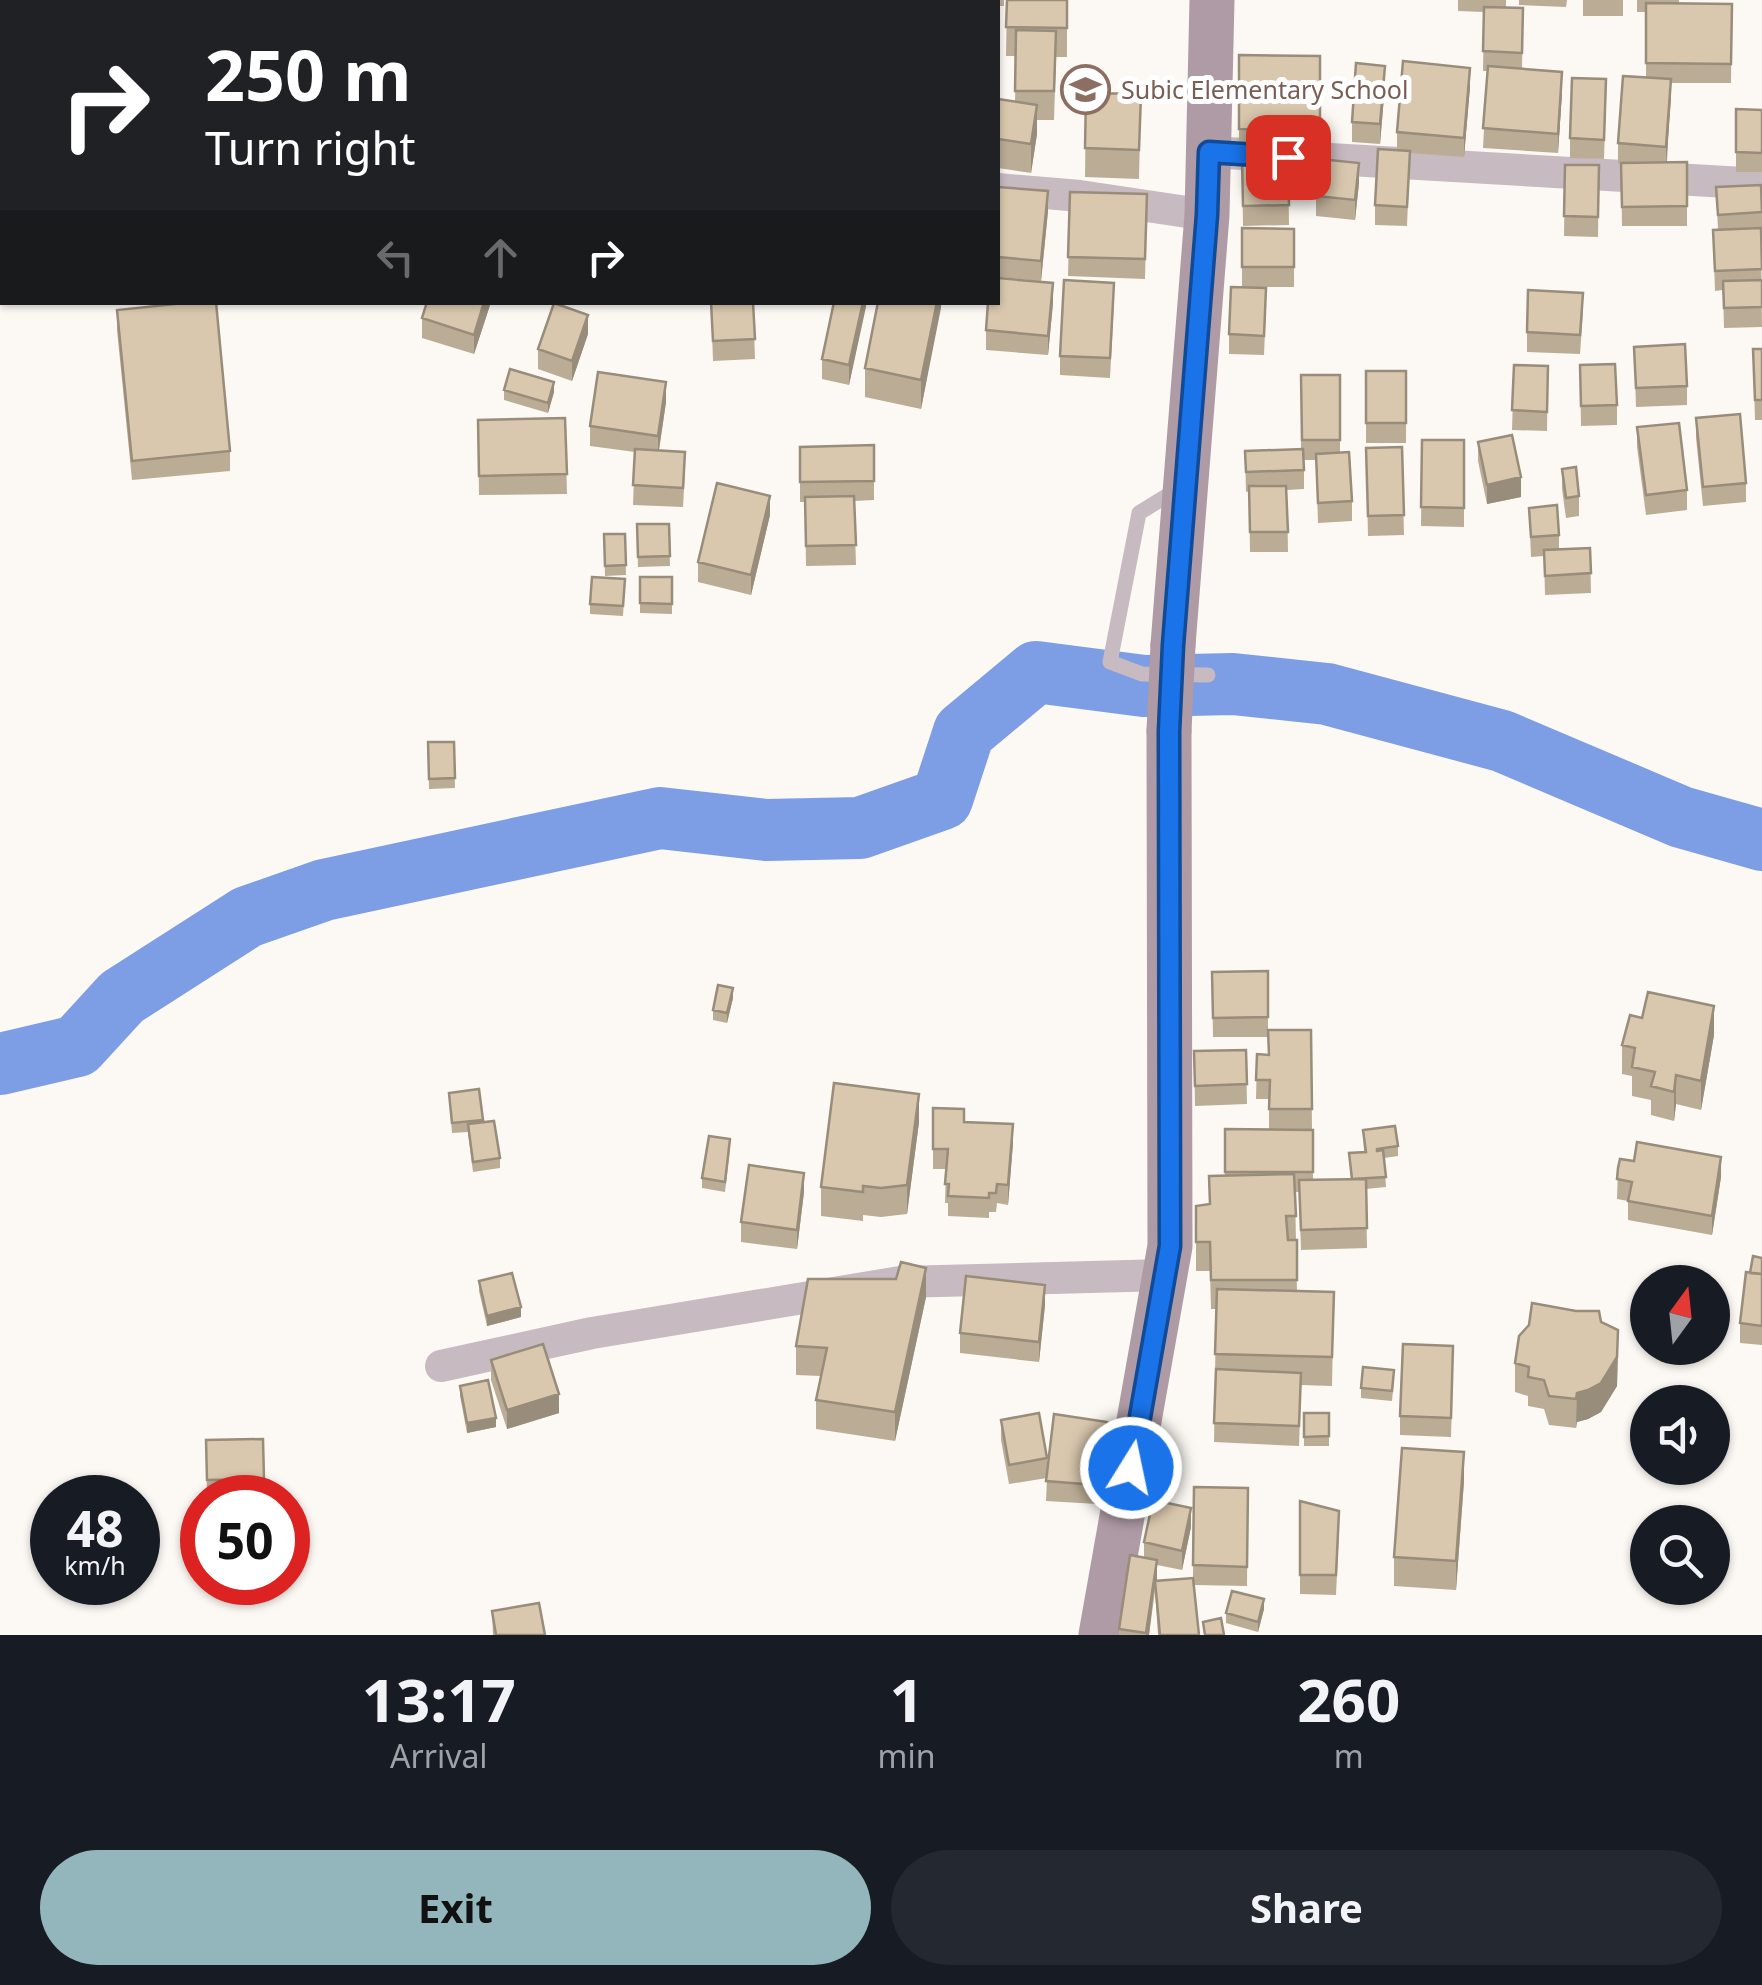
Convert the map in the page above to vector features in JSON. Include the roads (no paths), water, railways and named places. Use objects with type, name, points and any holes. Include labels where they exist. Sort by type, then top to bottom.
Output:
[{"type":"main road","points":[[1101,1635],[1170,1246],[1169,731],[1207,215],[1212,0]]},
{"type":"street","points":[[1209,152],[1762,184]]},
{"type":"street","points":[[1000,189],[1080,196],[1207,215]]},
{"type":"street","points":[[441,1366],[592,1333],[900,1282],[1165,1274]]},
{"type":"lane","points":[[1186,484],[1139,513],[1110,662],[1142,674],[1208,675]]},
{"type":"waterway","points":[[0,1064],[77,1046],[122,997],[247,917],[324,890],[660,818],[766,830],[860,828],[942,799],[964,732],[1036,672],[1144,686],[1233,684],[1327,694],[1502,741],[1681,817],[1762,840]]},
{"type":"place","name":"Subic Elementary School","points":[[1086,89]]}]
